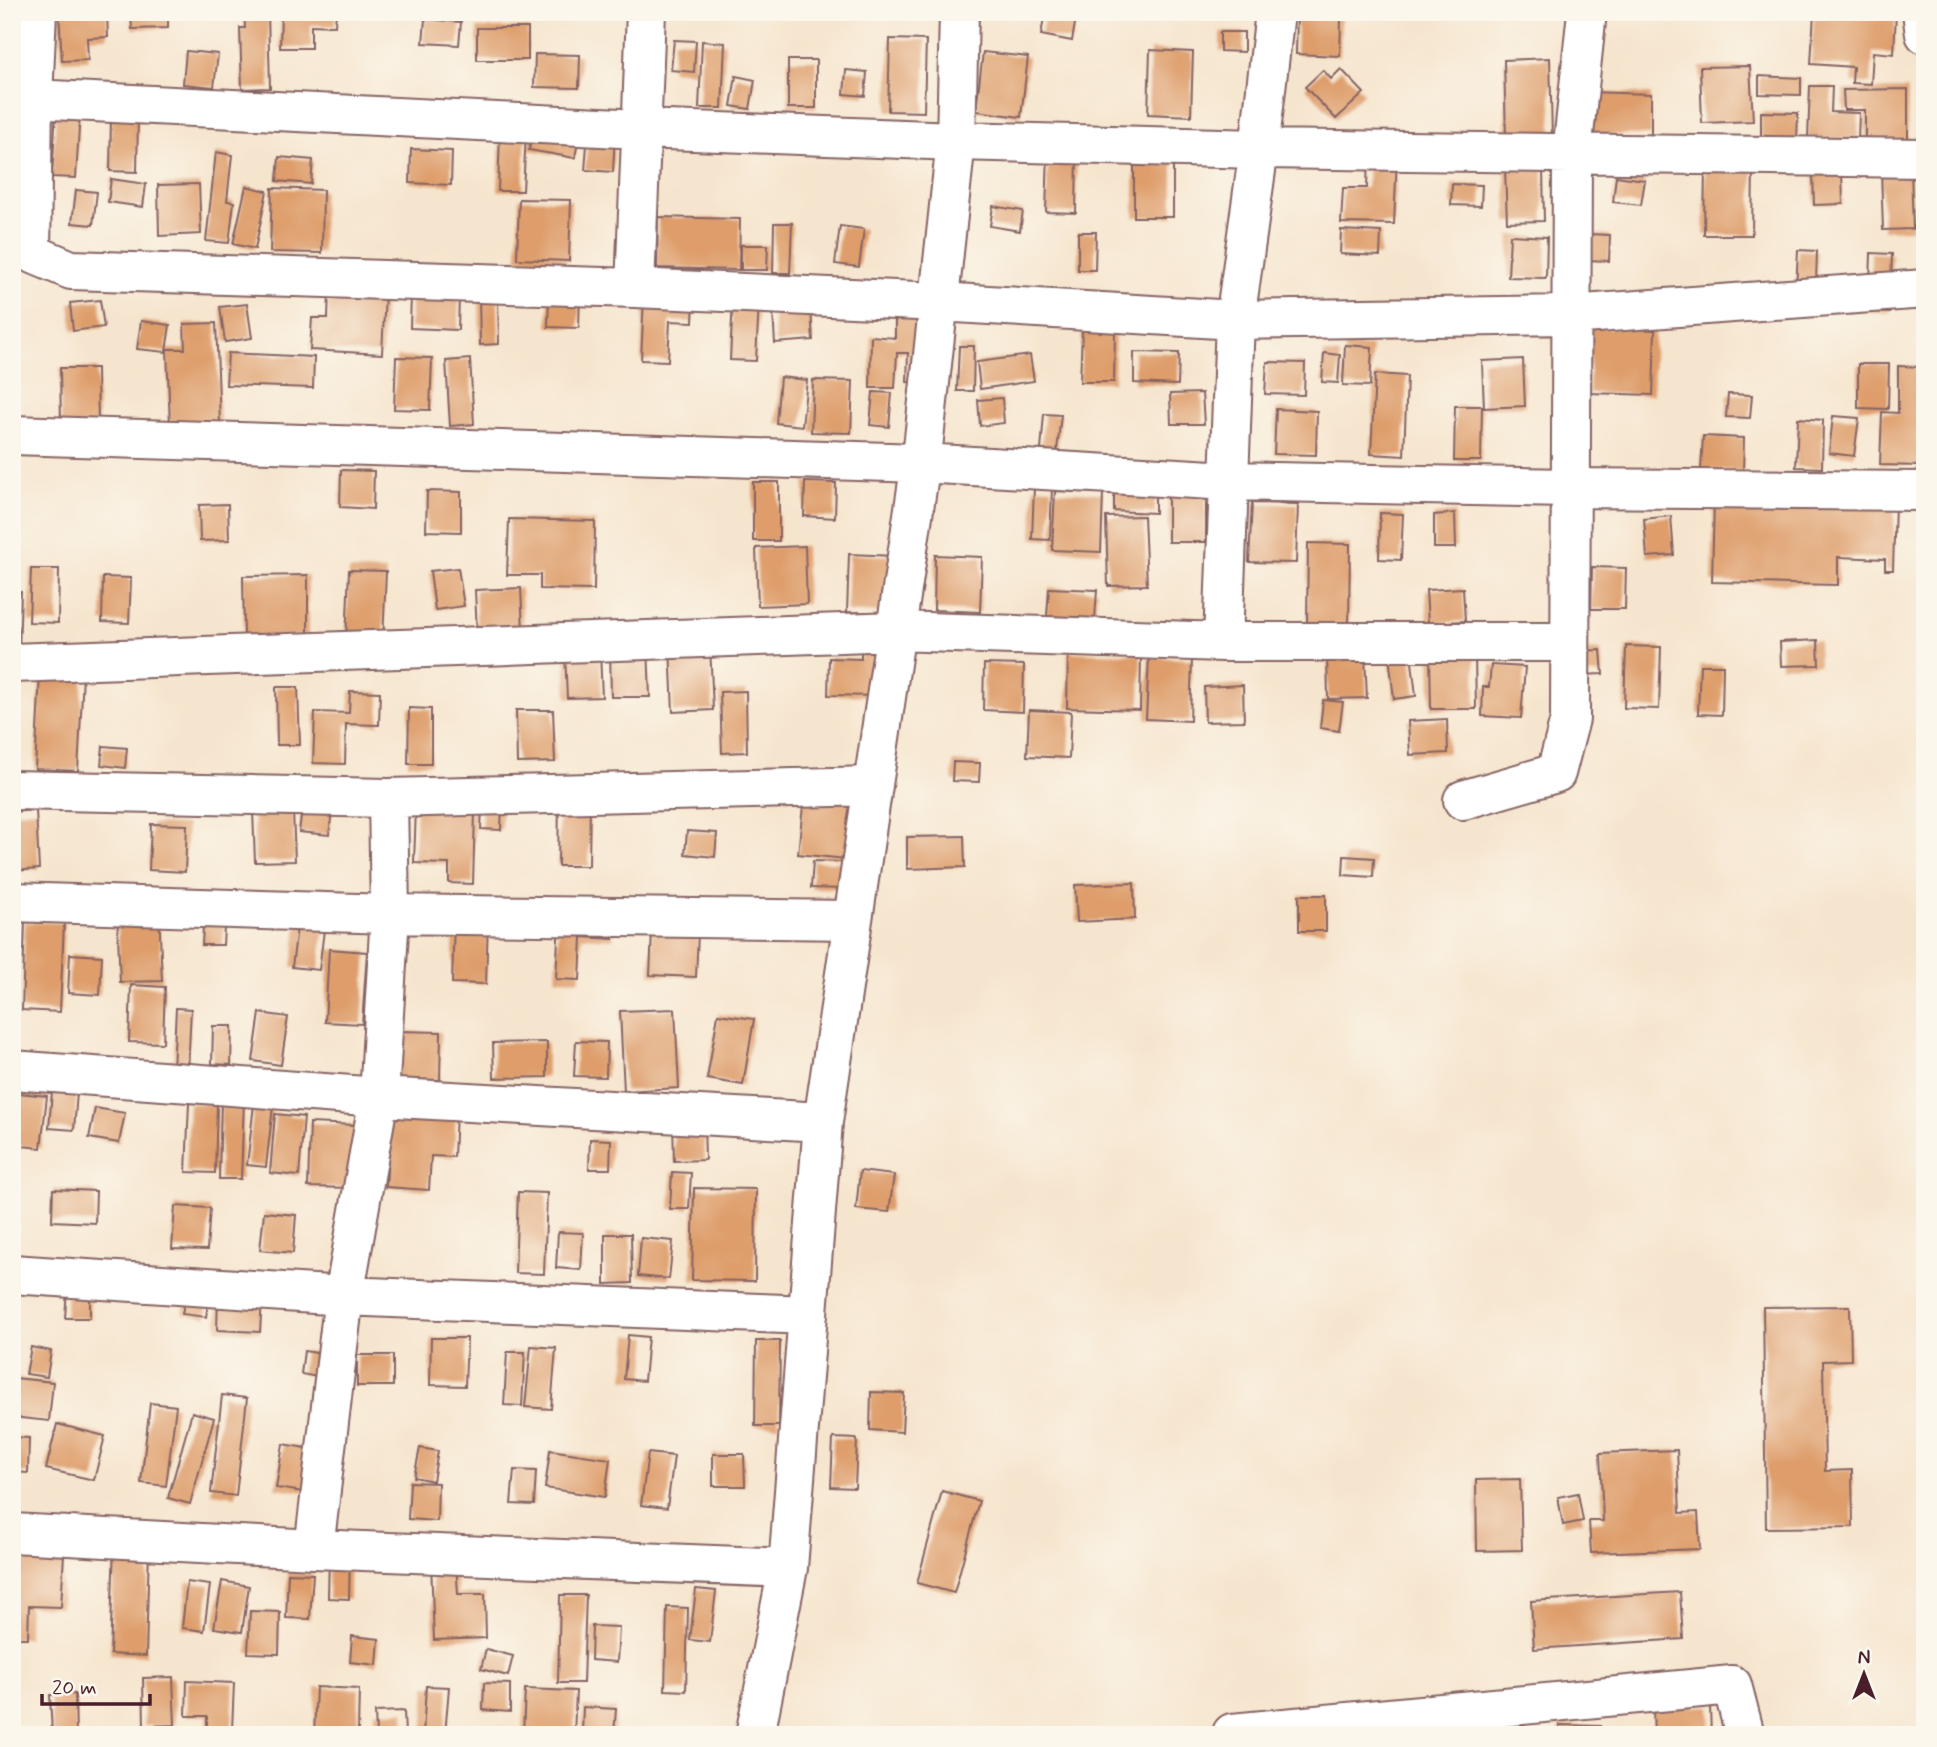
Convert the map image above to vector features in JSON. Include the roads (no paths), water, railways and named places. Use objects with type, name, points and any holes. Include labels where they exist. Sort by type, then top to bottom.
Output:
[{"type":"street","points":[[37,12],[23,98],[31,253],[71,270],[635,288],[939,302],[1235,320],[1570,315],[1925,289]]},
{"type":"street","points":[[635,288],[646,12]]},
{"type":"street","points":[[755,1735],[788,1568],[823,1122],[921,463],[956,141],[959,12]]},
{"type":"street","points":[[1223,642],[1235,320],[1275,12]]},
{"type":"street","points":[[1463,800],[1556,773],[1570,719],[1572,153],[1587,12]]},
{"type":"street","points":[[1923,12],[1925,34]]},
{"type":"street","points":[[23,98],[641,129],[956,141],[1259,149],[1925,158]]},
{"type":"street","points":[[12,435],[921,463],[1229,481],[1570,488],[1925,491]]},
{"type":"street","points":[[12,663],[896,631],[1223,642],[1570,642]]},
{"type":"street","points":[[12,790],[388,798],[873,786]]},
{"type":"street","points":[[314,1549],[344,1296],[379,1097],[390,914],[388,798]]},
{"type":"street","points":[[12,902],[390,914],[853,920]]},
{"type":"street","points":[[12,1070],[379,1097],[823,1122]]},
{"type":"street","points":[[12,1274],[344,1296],[808,1315]]},
{"type":"street","points":[[12,1533],[314,1549],[788,1568]]},
{"type":"street","points":[[1232,1733],[1732,1685],[1745,1735]]}]
